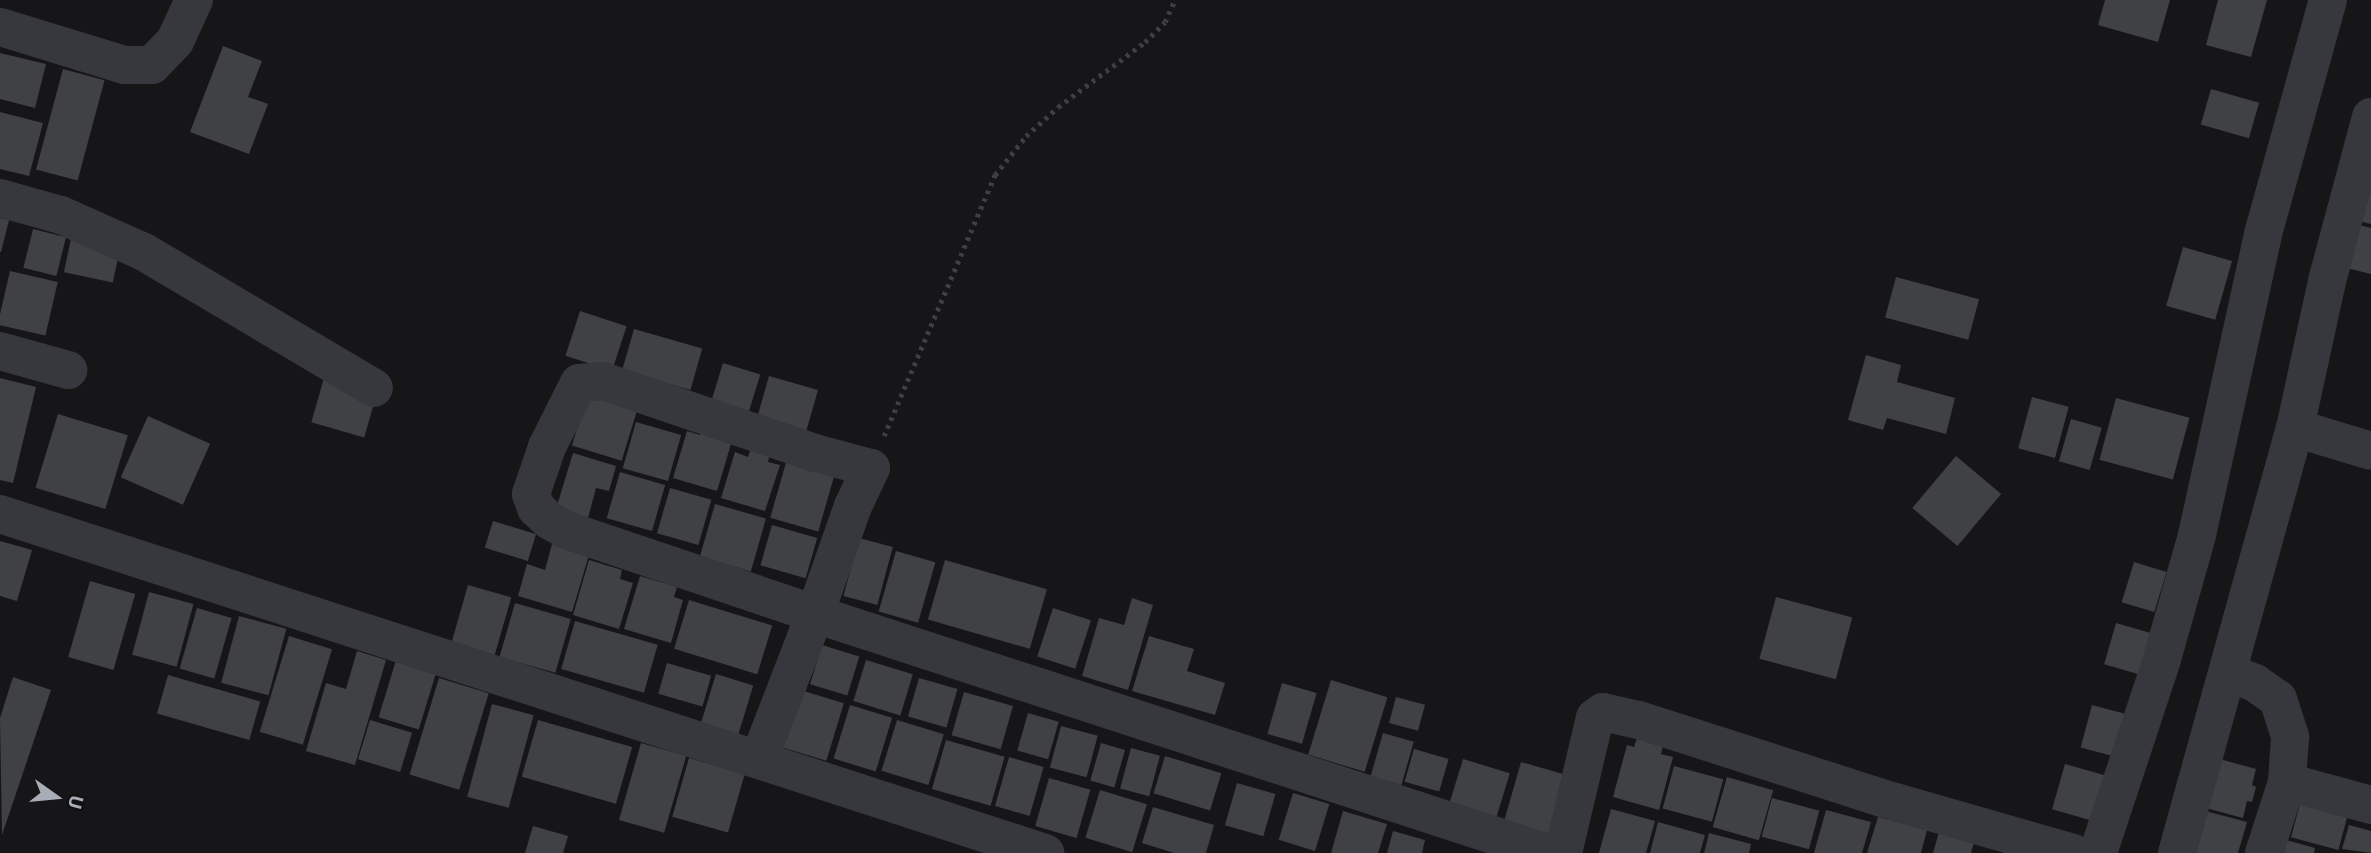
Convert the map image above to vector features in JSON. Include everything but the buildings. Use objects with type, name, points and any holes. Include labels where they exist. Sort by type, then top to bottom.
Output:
[{"type":"street","points":[[0,27],[124,65],[152,65],[175,41],[194,0]]},
{"type":"street","points":[[2098,853],[2162,659],[2197,535],[2263,234],[2328,0]]},
{"type":"street","points":[[2177,853],[2295,428],[2327,281],[2371,117]]},
{"type":"street","points":[[0,198],[61,215],[145,252],[373,388]]},
{"type":"street","points":[[0,351],[68,370]]},
{"type":"street","points":[[759,758],[815,614],[853,506],[871,468],[816,453],[602,381],[588,380],[579,383],[542,460],[531,494],[536,508],[566,530],[815,614],[1548,853]]},
{"type":"street","points":[[2295,428],[2371,451]]},
{"type":"street","points":[[0,514],[759,758],[1045,853]]},
{"type":"street","points":[[2228,673],[2268,690],[2278,699],[2290,737],[2287,782],[2264,853]]},
{"type":"street","points":[[1563,853],[1595,718],[1603,712],[1639,719],[1892,802],[2073,853]]},
{"type":"street","points":[[2287,782],[2371,805]]},
{"type":"path","points":[[871,468],[995,175],[1026,136],[1058,107],[1145,42],[1165,22],[1175,0]]}]
